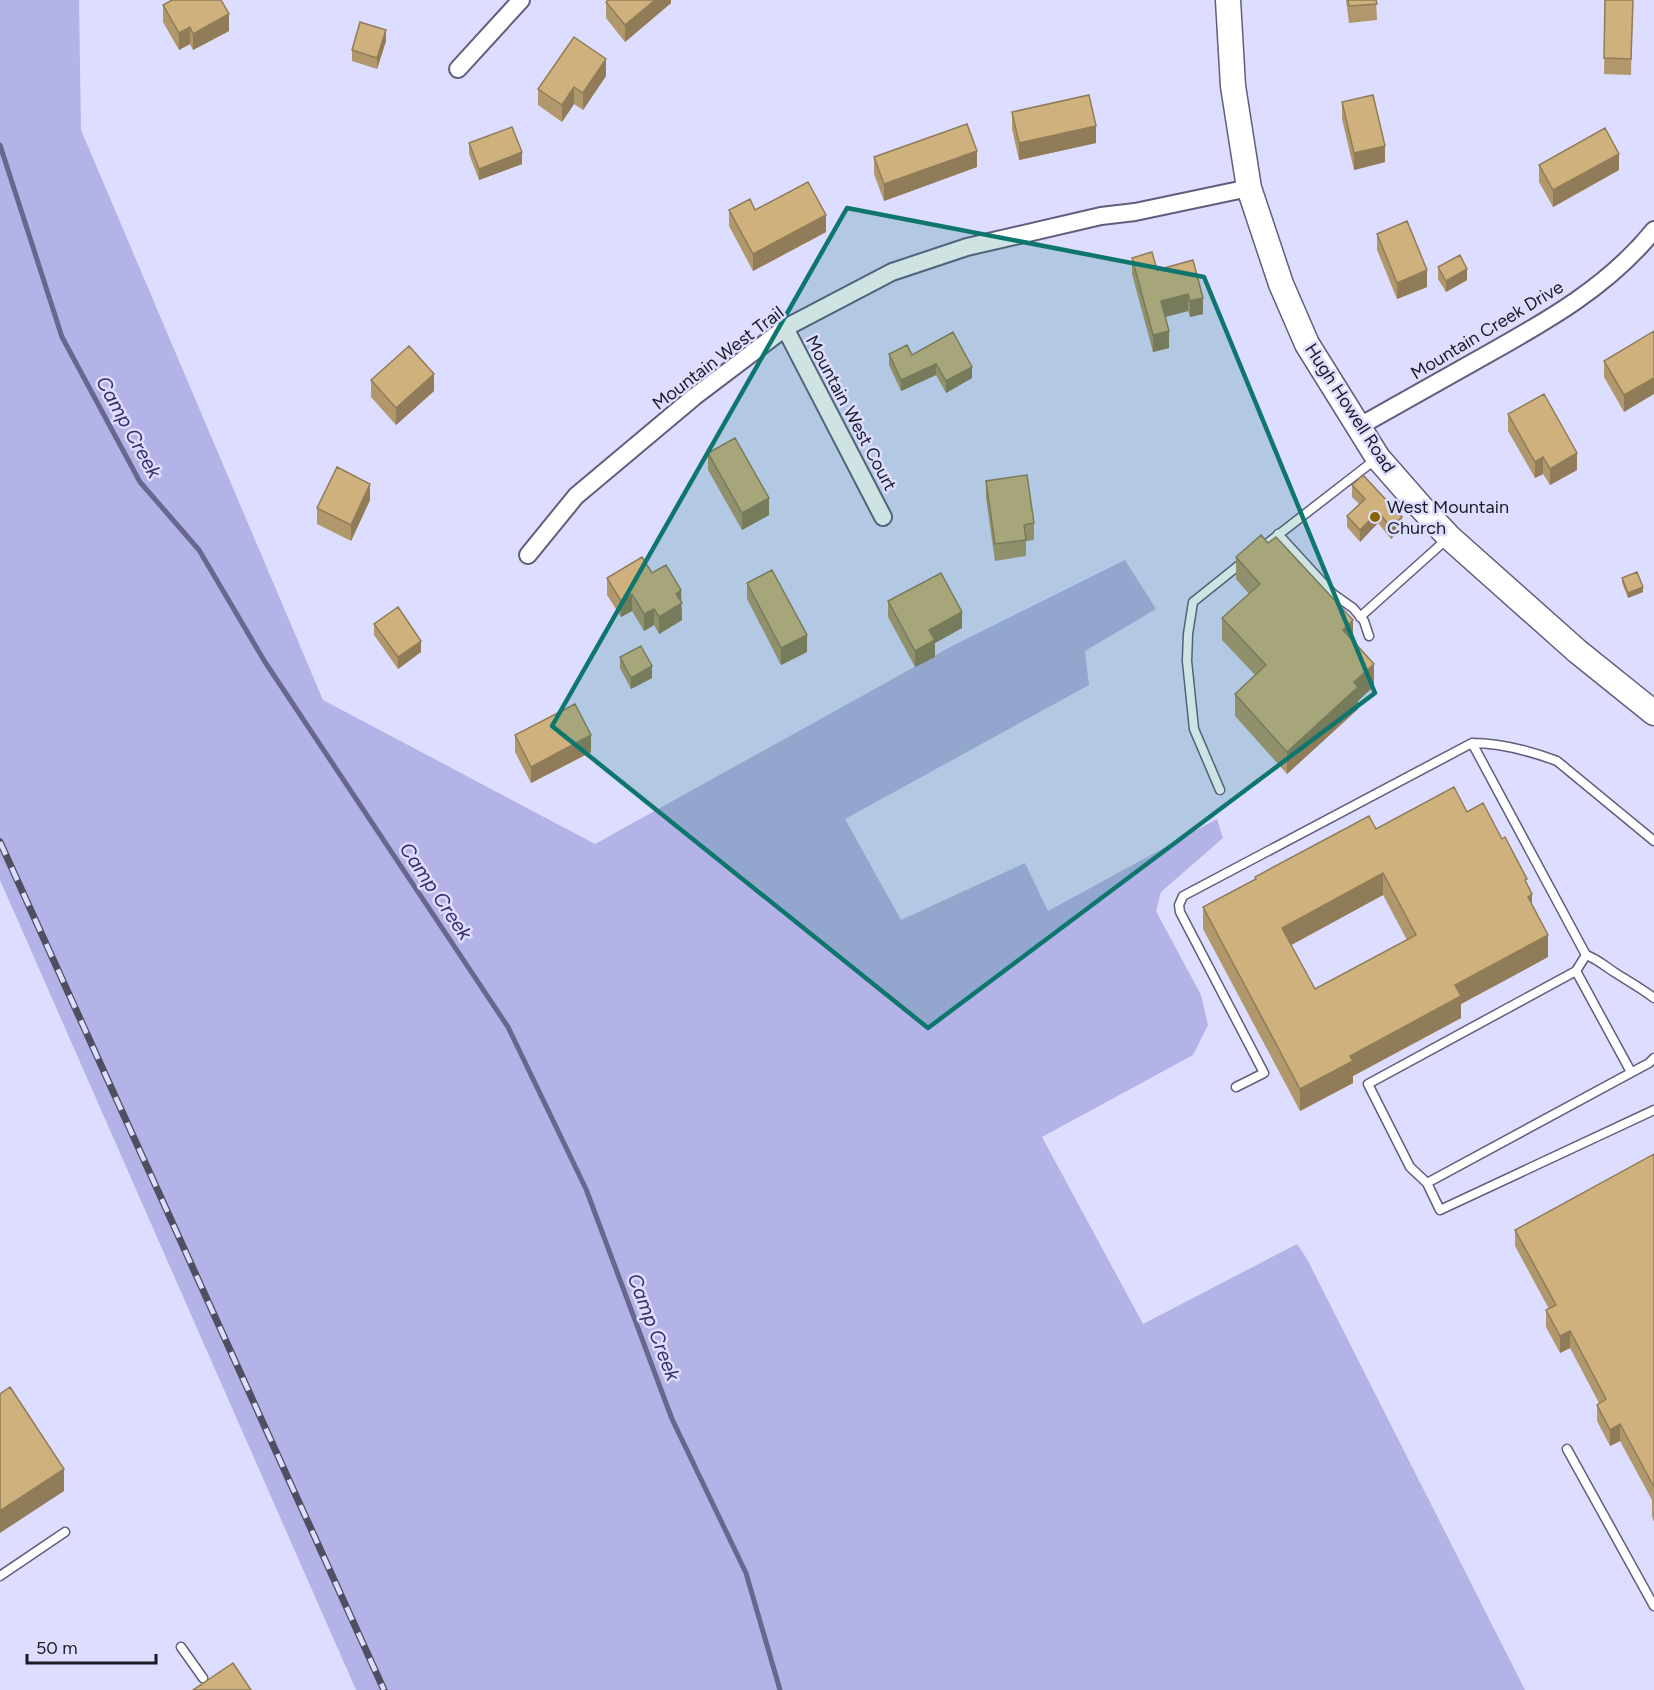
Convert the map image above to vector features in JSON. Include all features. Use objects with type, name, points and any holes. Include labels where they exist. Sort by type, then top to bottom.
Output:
[{"type":"main road","name":"Hugh Howell Road","points":[[1228,0],[1233,86],[1249,188],[1281,284],[1307,344],[1378,458],[1449,537],[1577,651],[1652,708]]},
{"type":"street","points":[[458,69],[521,0]]},
{"type":"street","name":"Mountain West Trail","points":[[528,555],[576,496],[694,397],[784,328],[892,272],[967,247],[1101,216],[1135,212],[1249,188]]},
{"type":"street","name":"Mountain Creek Drive","points":[[1358,427],[1549,320],[1607,279],[1654,230]]},
{"type":"street","name":"Mountain West Court","points":[[784,328],[883,517]]},
{"type":"lane","points":[[1220,789],[1194,729],[1187,661],[1193,602],[1378,458]]},
{"type":"lane","points":[[1278,534],[1333,594],[1353,608],[1364,621],[1369,636]]},
{"type":"lane","points":[[1360,617],[1449,537]]},
{"type":"lane","points":[[1236,1087],[1264,1073],[1180,912],[1179,905],[1183,896],[1472,743],[1490,743],[1539,754],[1557,761],[1654,841]]},
{"type":"lane","points":[[1472,743],[1586,955],[1596,958],[1654,999]]},
{"type":"lane","points":[[1586,955],[1576,971],[1368,1084],[1410,1167],[1427,1183],[1440,1210],[1654,1110]]},
{"type":"lane","points":[[1576,971],[1632,1072]]},
{"type":"lane","points":[[1427,1183],[1654,1058]]},
{"type":"lane","points":[[1567,1449],[1654,1606]]},
{"type":"lane","points":[[0,1576],[65,1532]]},
{"type":"lane","points":[[181,1647],[203,1678]]},
{"type":"highlighted area","points":[[847,208],[1204,277],[1375,693],[928,1028],[552,726]]},
{"type":"shaded area","points":[[0,0],[79,0],[81,130],[323,700],[595,844],[952,646],[1125,560],[1156,609],[1085,651],[1089,685],[845,819],[901,920],[1025,863],[1048,911],[1217,819],[1223,838],[1161,892],[1156,911],[1201,995],[1208,1025],[1193,1055],[1042,1137],[1143,1324],[1297,1244],[1307,1259],[1525,1690],[356,1690],[0,880]]},
{"type":"building","points":[[172,0],[221,0],[229,14],[193,34],[190,27],[179,33],[163,5]]},
{"type":"building","points":[[608,0],[655,0],[625,25],[606,2]]},
{"type":"building","points":[[1348,0],[1376,0],[1377,4],[1349,6]]},
{"type":"building","points":[[1605,0],[1633,0],[1631,59],[1604,58]]},
{"type":"building","points":[[360,22],[386,30],[377,58],[352,50]]},
{"type":"building","points":[[574,37],[606,59],[583,93],[574,87],[562,105],[538,89]]},
{"type":"building","points":[[1089,95],[1096,126],[1019,143],[1012,112]]},
{"type":"building","points":[[1373,95],[1385,146],[1354,153],[1342,102]]},
{"type":"building","points":[[967,124],[977,151],[884,184],[874,157]]},
{"type":"building","points":[[512,127],[522,152],[479,169],[469,143]]},
{"type":"building","points":[[1605,128],[1619,154],[1553,190],[1539,165]]},
{"type":"building","points":[[808,182],[826,215],[753,254],[729,210],[750,199],[755,210]]},
{"type":"building","points":[[1407,221],[1427,270],[1397,283],[1377,234]]},
{"type":"building","points":[[1152,252],[1157,270],[1193,260],[1203,298],[1190,301],[1188,294],[1161,301],[1169,331],[1153,335],[1132,258]]},
{"type":"building","points":[[1460,255],[1467,269],[1446,281],[1438,267]]},
{"type":"building","points":[[1654,331],[1654,378],[1624,395],[1604,361]]},
{"type":"building","points":[[953,332],[972,367],[946,381],[936,364],[901,380],[889,354],[907,345],[912,355]]},
{"type":"building","points":[[409,346],[434,374],[396,408],[371,380]]},
{"type":"building","points":[[1544,394],[1577,453],[1550,469],[1543,457],[1535,462],[1508,414]]},
{"type":"building","points":[[735,438],[769,498],[742,513],[708,453]]},
{"type":"building","points":[[337,467],[370,484],[351,525],[317,508]]},
{"type":"building","points":[[1027,475],[1034,523],[1024,525],[1026,540],[995,544],[986,481]]},
{"type":"building","points":[[1363,475],[1402,517],[1391,527],[1378,512],[1360,530],[1347,516],[1365,499],[1352,485]]},
{"type":"building","points":[[1261,535],[1268,543],[1276,537],[1353,620],[1343,630],[1374,664],[1354,682],[1358,687],[1287,752],[1235,694],[1266,665],[1222,618],[1260,584],[1236,557]]},
{"type":"building","points":[[642,557],[652,573],[666,565],[681,590],[676,594],[682,603],[659,617],[654,609],[644,614],[632,594],[621,601],[607,578]]},
{"type":"building","points":[[772,570],[807,635],[781,648],[747,583]]},
{"type":"building","points":[[1637,572],[1643,587],[1628,593],[1622,578]]},
{"type":"building","points":[[941,573],[962,612],[929,630],[935,640],[915,651],[888,601]]},
{"type":"building","points":[[398,607],[421,641],[398,657],[374,624]]},
{"type":"building","points":[[641,646],[652,666],[631,678],[620,657]]},
{"type":"building","points":[[575,704],[591,735],[531,767],[515,735]]},
{"type":"building","points":[[1454,787],[1467,812],[1483,803],[1502,839],[1505,837],[1527,879],[1525,880],[1532,894],[1528,897],[1548,935],[1455,985],[1461,996],[1350,1056],[1353,1061],[1300,1089],[1203,907],[1369,816],[1376,829]],"holes":[[[1383,873],[1416,935],[1315,989],[1282,928]]]},
{"type":"building","points":[[1654,1154],[1654,1487],[1620,1424],[1610,1430],[1597,1405],[1606,1399],[1570,1331],[1560,1336],[1546,1310],[1556,1305],[1515,1230]]},
{"type":"building","points":[[10,1387],[64,1469],[0,1511],[0,1394]]},
{"type":"building","points":[[233,1663],[251,1690],[193,1690]]},
{"type":"waterway","name":"Camp Creek","points":[[0,145],[62,337],[140,482],[199,550],[265,662],[508,1027],[586,1189],[672,1419],[746,1573],[780,1690]]},
{"type":"railway","points":[[0,842],[384,1690]]},
{"type":"place","name":"West Mountain Church","points":[[1375,517]]}]
